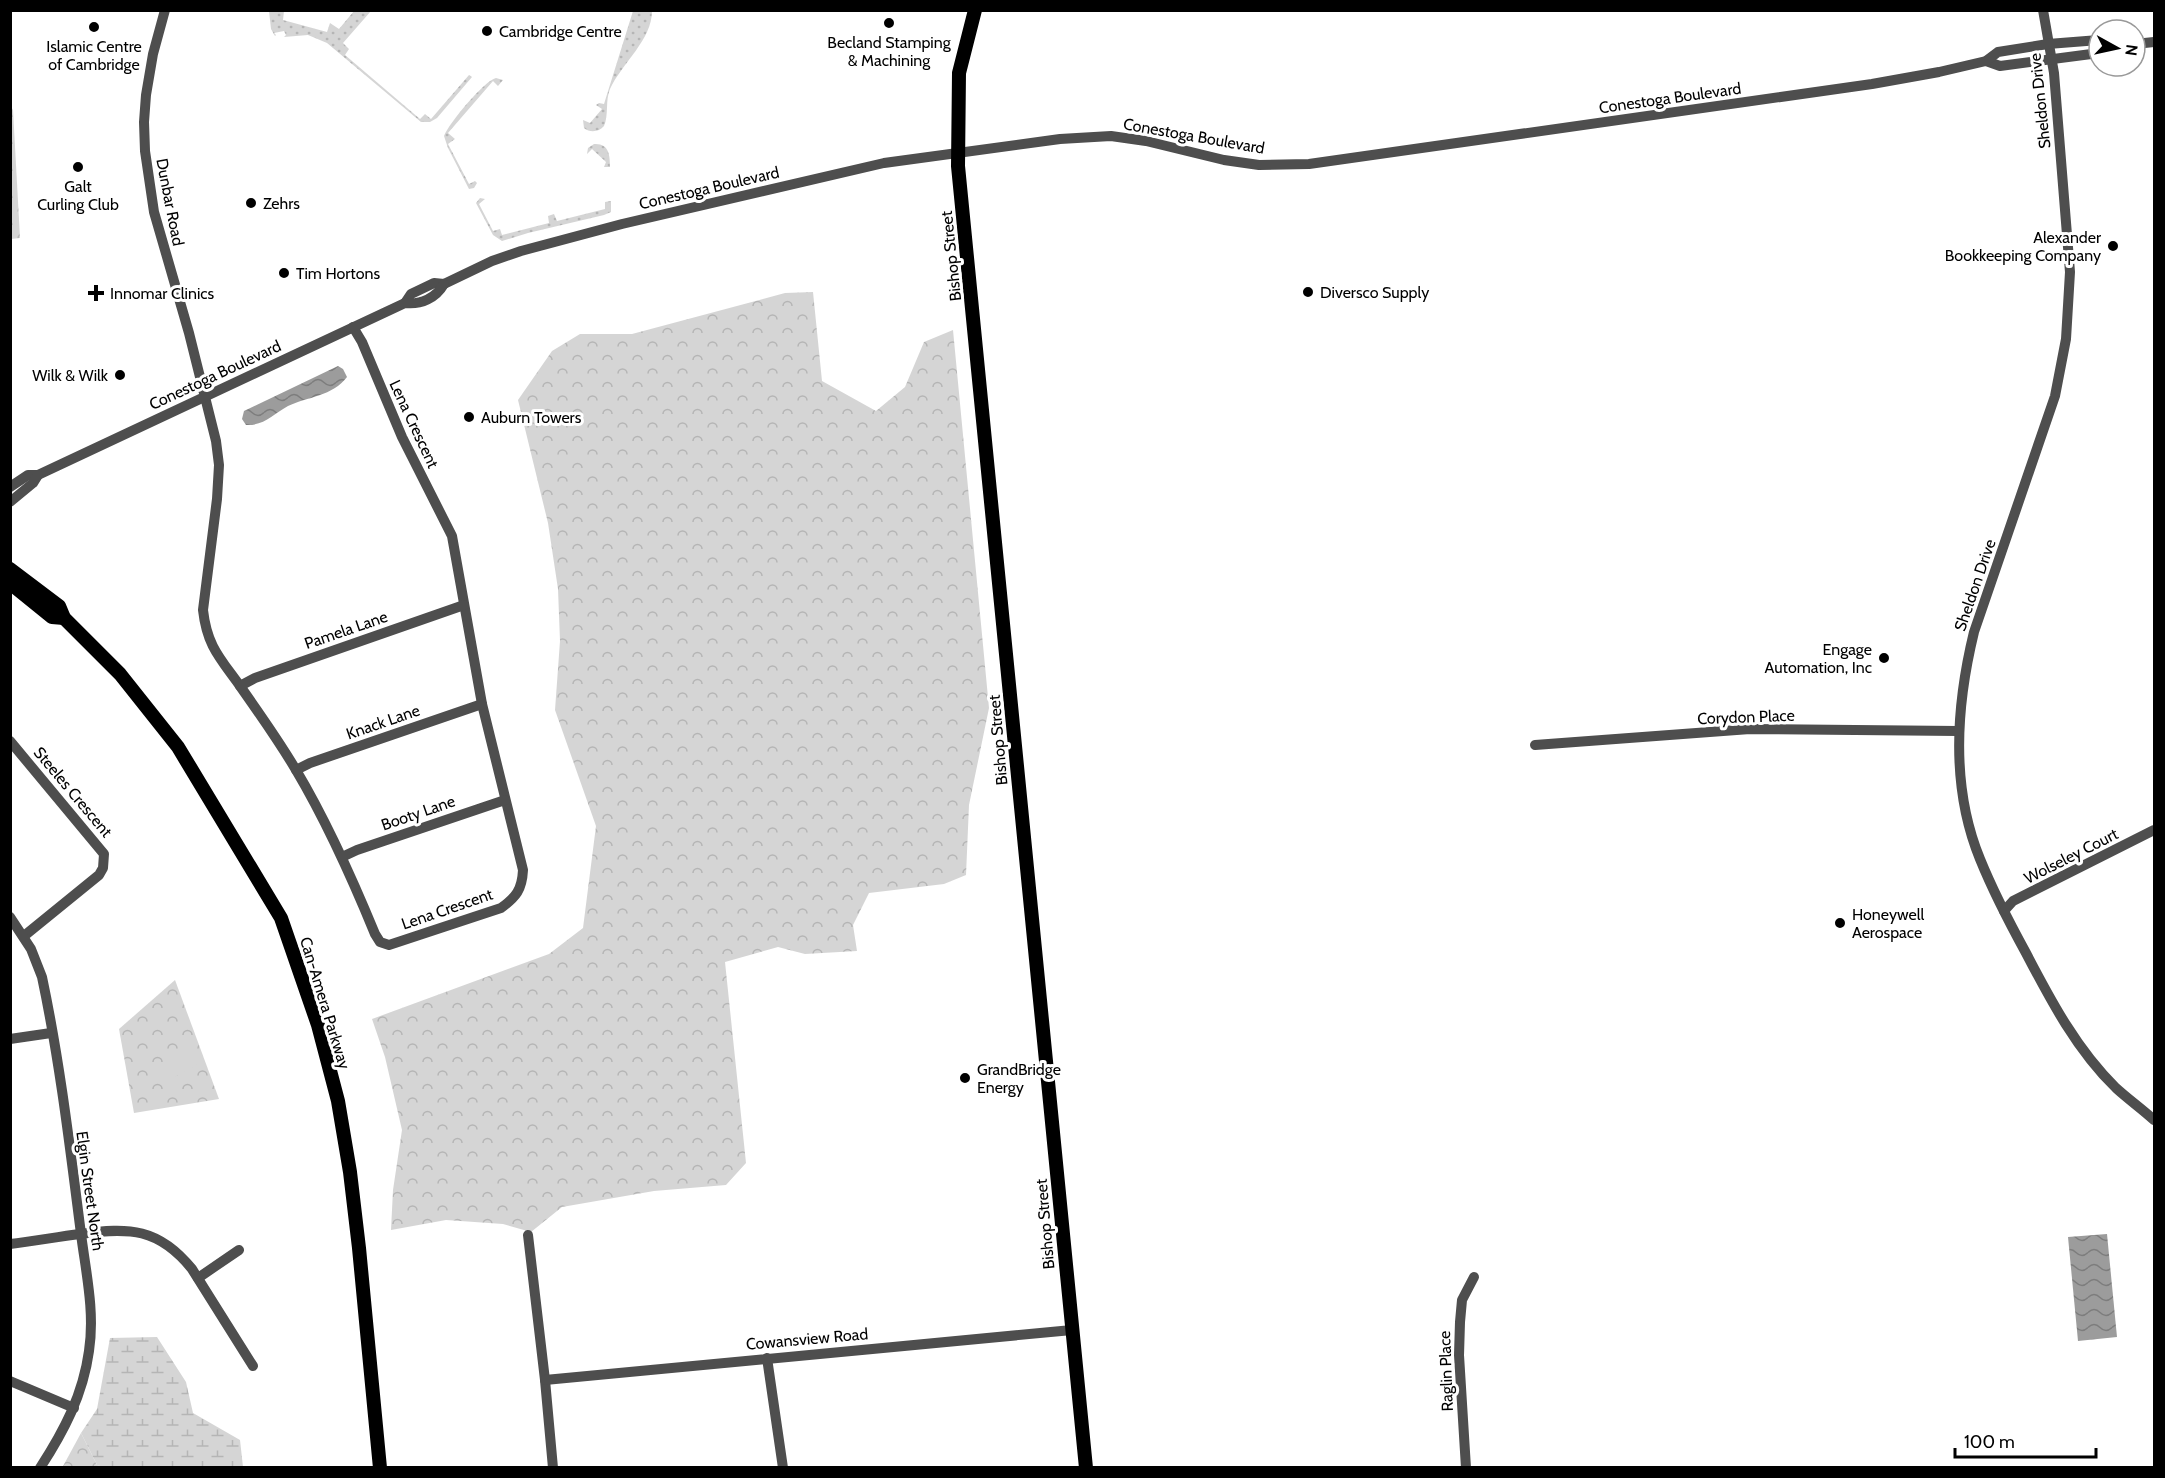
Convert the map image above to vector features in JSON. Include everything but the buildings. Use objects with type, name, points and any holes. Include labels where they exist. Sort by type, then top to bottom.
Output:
[{"type":"main road","name":"Bishop Street","points":[[975,10],[959,74],[958,152],[1086,1467]]},
{"type":"main road","name":"Can-Amera Parkway","points":[[10,569],[59,606],[64,618],[120,674],[178,747],[281,918],[318,1025],[338,1101],[359,1248],[380,1467]]},
{"type":"main road","name":"Can-Amera Parkway","points":[[10,584],[52,617],[64,618]]},
{"type":"street","name":"Dunbar Road","points":[[165,10],[153,54],[146,94],[144,123],[148,180],[159,230],[189,333],[204,396]]},
{"type":"street","name":"Sheldon Drive","points":[[2043,10],[2051,59],[2070,273],[2066,339],[2055,396],[1974,632],[1963,685],[1958,731],[1961,781],[1979,858],[2056,1010],[2073,1036],[2116,1088],[2154,1120]]},
{"type":"street","name":"Conestoga Boulevard","points":[[10,487],[28,475],[38,474],[405,303],[411,294],[434,283],[444,284],[492,261],[622,224],[884,163],[1060,139],[1111,136],[1146,141],[1224,160],[1259,165],[1309,164],[1872,84],[1986,61],[1998,52],[2087,41]]},
{"type":"street","name":"Conestoga Boulevard","points":[[1986,61],[2000,66],[2087,54]]},
{"type":"street","name":"Lena Crescent","points":[[204,396],[216,441],[219,465],[203,610],[210,644],[296,770],[342,857],[375,934],[389,945],[501,908],[516,897],[523,870],[482,705],[452,536],[402,437],[353,327]]},
{"type":"street","name":"Conestoga Boulevard","points":[[10,502],[33,483],[38,474]]},
{"type":"street","name":"Pamela Lane","points":[[240,686],[255,678],[464,605]]},
{"type":"street","name":"Knack Lane","points":[[296,770],[321,759],[482,705]]},
{"type":"street","name":"Corydon Place","points":[[1535,745],[1750,729],[1958,731]]},
{"type":"street","name":"Steeles Crescent","points":[[10,741],[104,854],[103,868],[99,875],[24,936]]},
{"type":"street","name":"Booty Lane","points":[[342,857],[505,800]]},
{"type":"street","name":"Wolseley Court","points":[[2004,911],[2015,900],[2154,831]]},
{"type":"street","name":"Elgin Street North","points":[[10,916],[24,936],[42,977],[72,1161],[90,1303],[91,1333],[85,1374],[74,1408],[40,1467]]},
{"type":"street","points":[[10,1039],[51,1033]]},
{"type":"street","points":[[10,1244],[122,1229],[146,1233],[167,1244],[182,1257],[198,1278],[253,1366]]},
{"type":"street","points":[[528,1235],[553,1467]]},
{"type":"street","points":[[198,1278],[239,1250]]},
{"type":"street","name":"Raglin Place","points":[[1466,1467],[1459,1355],[1460,1322],[1461,1300],[1474,1277]]},
{"type":"street","name":"Cowansview Road","points":[[545,1380],[1072,1330]]},
{"type":"street","points":[[767,1359],[783,1467]]},
{"type":"street","points":[[10,1381],[74,1408]]},
{"type":"green space","points":[[269,11],[284,11],[283,20],[327,32],[330,23],[339,29],[354,11],[371,11],[343,43],[349,49],[345,55],[420,119],[425,114],[431,119],[469,75],[472,77],[437,118],[430,122],[421,122],[327,43],[308,35],[284,37],[286,35],[284,31],[274,33],[275,36],[271,29]]},
{"type":"green space","points":[[633,11],[652,11],[651,22],[642,42],[610,89],[604,126],[597,131],[589,131],[584,128],[583,120],[590,123],[602,109],[596,105],[604,104]]},
{"type":"green space","points":[[496,78],[503,80],[498,86],[493,81],[448,133],[455,139],[448,144],[469,184],[475,181],[477,183],[474,188],[469,189],[444,136],[467,103]]},
{"type":"green space","points":[[10,105],[13,110],[20,238],[11,239]]},
{"type":"green space","points":[[594,144],[603,145],[606,148],[610,167],[604,167],[606,162],[592,149],[587,154],[588,148]]},
{"type":"green space","points":[[480,198],[485,199],[479,204],[493,231],[500,229],[502,235],[549,223],[548,216],[554,214],[557,221],[605,209],[605,202],[611,201],[611,212],[502,241],[493,235],[476,203]]},
{"type":"green space","points":[[813,292],[822,381],[876,411],[905,387],[924,342],[953,330],[989,708],[969,805],[966,875],[944,884],[869,893],[853,925],[857,951],[805,954],[778,947],[725,962],[746,1163],[726,1185],[654,1191],[562,1207],[531,1232],[503,1224],[446,1220],[391,1230],[393,1190],[402,1130],[385,1057],[372,1019],[549,954],[583,928],[596,826],[555,710],[560,641],[558,589],[548,523],[518,400],[552,351],[580,334],[632,334],[785,293]]},
{"type":"green space","points":[[175,980],[219,1099],[134,1113],[119,1029]]},
{"type":"green space","points":[[190,1052],[197,1065],[169,1080],[162,1066]]},
{"type":"green space","points":[[157,1337],[186,1382],[193,1413],[240,1440],[243,1467],[107,1468],[97,1465],[81,1433],[97,1409],[110,1338]]},
{"type":"green space","points":[[81,1433],[97,1465],[107,1467],[62,1468]]},
{"type":"water","points":[[338,366],[343,369],[347,377],[335,388],[288,406],[258,424],[246,425],[242,419],[244,411]]},
{"type":"water","points":[[2107,1234],[2117,1337],[2078,1341],[2068,1237]]},
{"type":"place","name":"Becland Stamping & Machining","points":[[889,23]]},
{"type":"place","name":"Islamic Centre of Cambridge","points":[[94,27]]},
{"type":"place","name":"Cambridge Centre","points":[[487,31]]},
{"type":"place","name":"Galt Curling Club","points":[[78,167]]},
{"type":"place","name":"Zehrs","points":[[251,203]]},
{"type":"place","name":"Alexander Bookkeeping Company","points":[[2113,246]]},
{"type":"place","name":"Tim Hortons","points":[[284,273]]},
{"type":"place","name":"Diversco Supply","points":[[1308,292]]},
{"type":"place","name":"Innomar Clinics","points":[[96,293]]},
{"type":"place","name":"Wilk & Wilk","points":[[120,375]]},
{"type":"place","name":"Auburn Towers","points":[[469,417]]},
{"type":"place","name":"Engage Automation, Inc","points":[[1884,658]]},
{"type":"place","name":"Honeywell Aerospace","points":[[1840,923]]},
{"type":"place","name":"GrandBridge Energy","points":[[965,1078]]}]
